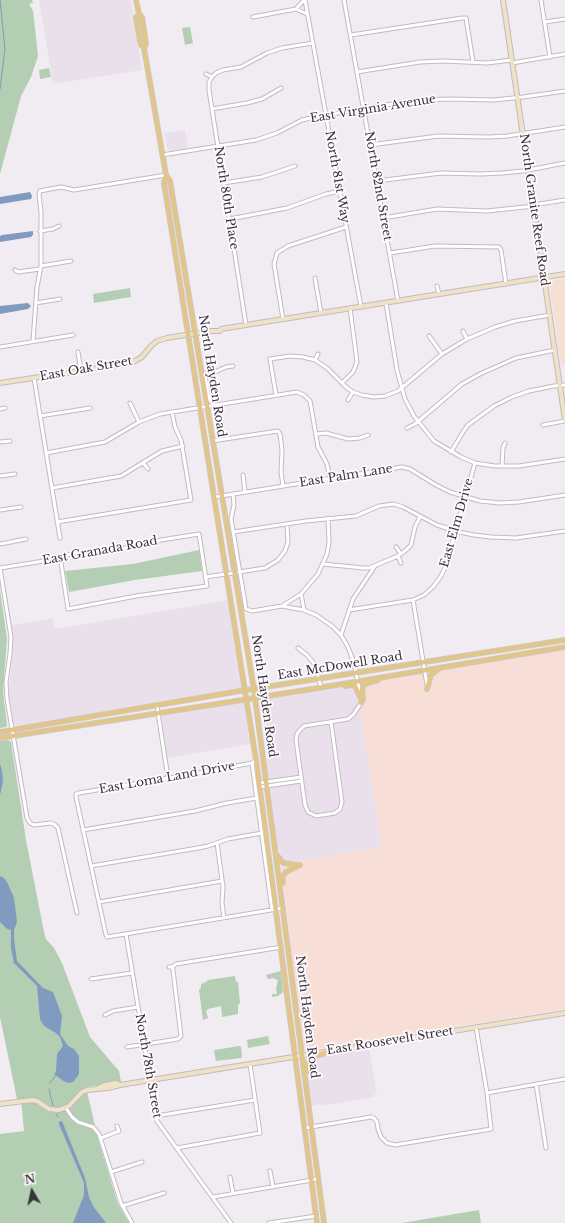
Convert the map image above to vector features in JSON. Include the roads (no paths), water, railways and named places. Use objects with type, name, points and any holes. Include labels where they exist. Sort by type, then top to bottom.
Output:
[{"type":"main road","name":"North Hayden Road","points":[[136,0],[139,14],[142,17],[145,42],[144,48],[162,155],[166,175],[170,181],[254,690],[324,1223]]},
{"type":"main road","name":"North Hayden Road","points":[[139,14],[136,17],[141,45],[144,48]]},
{"type":"main road","points":[[138,30],[141,31],[143,41],[145,42]]},
{"type":"main road","name":"North Hayden Road","points":[[166,175],[164,183],[176,261],[246,691],[254,762],[259,785],[271,870],[274,910],[282,947],[317,1223]]},
{"type":"main road","points":[[176,261],[183,260]]},
{"type":"main road","name":"East McDowell Road","points":[[0,732],[565,640]]},
{"type":"main road","name":"East McDowell Road","points":[[0,738],[255,698],[565,646]]},
{"type":"main road","points":[[514,648],[515,655]]},
{"type":"main road","points":[[427,689],[430,675],[441,667]]},
{"type":"main road","points":[[361,703],[364,685],[398,674]]},
{"type":"main road","points":[[332,685],[337,687],[353,686],[357,688],[360,696]]},
{"type":"main road","points":[[275,852],[283,863],[293,866],[300,865],[287,871],[283,875],[281,892]]},
{"type":"main road","points":[[271,870],[278,869]]},
{"type":"main road","points":[[306,1082],[308,1074],[307,1065],[310,1060],[313,1057],[332,1050]]},
{"type":"street","points":[[296,9],[304,0]]},
{"type":"street","name":"North 81st Way","points":[[304,0],[361,307]]},
{"type":"street","name":"North 82nd Street","points":[[344,0],[398,301]]},
{"type":"street","name":"North Granite Reef Road","points":[[503,0],[555,350],[563,385],[565,421]]},
{"type":"street","points":[[542,0],[550,57]]},
{"type":"street","points":[[254,17],[296,9],[307,14]]},
{"type":"street","points":[[351,36],[466,18],[473,62]]},
{"type":"street","points":[[545,22],[565,19]]},
{"type":"street","points":[[206,74],[212,77],[220,72],[241,67],[274,50],[313,43]]},
{"type":"street","points":[[357,72],[420,62],[512,62],[565,54]]},
{"type":"street","name":"North 80th Place","points":[[212,77],[209,82],[208,90],[246,325]]},
{"type":"street","points":[[212,110],[262,99],[281,88]]},
{"type":"street","name":"East Virginia Avenue","points":[[162,155],[246,142],[267,136],[302,120],[326,114],[363,108],[434,99],[478,100],[518,98],[565,91]]},
{"type":"street","points":[[370,145],[438,136],[489,138],[565,127]]},
{"type":"street","points":[[377,181],[436,173],[481,174],[528,170],[565,163]]},
{"type":"street","points":[[224,183],[262,176],[295,166]]},
{"type":"street","points":[[33,341],[37,284],[41,267],[39,194],[42,190],[61,187],[74,190],[166,175]]},
{"type":"street","points":[[230,219],[287,208],[326,194],[340,191]]},
{"type":"street","points":[[383,218],[437,209],[487,211],[533,206],[565,200]]},
{"type":"street","points":[[40,231],[53,229],[59,226]]},
{"type":"street","points":[[283,319],[274,264],[277,253],[288,246],[346,227]]},
{"type":"street","points":[[390,253],[440,246],[465,248],[499,247],[501,250],[506,284]]},
{"type":"street","points":[[273,250],[277,253]]},
{"type":"street","points":[[14,270],[18,272],[71,261]]},
{"type":"street","name":"East Oak Street","points":[[0,383],[134,362],[142,357],[157,341],[188,334],[212,331],[219,328],[221,329],[565,274]]},
{"type":"street","points":[[316,278],[321,313]]},
{"type":"street","points":[[437,286],[439,294]]},
{"type":"street","points":[[36,302],[60,299]]},
{"type":"street","points":[[386,303],[397,370],[405,399],[418,422],[434,441],[451,452],[475,463],[519,466],[565,459]]},
{"type":"street","points":[[342,383],[353,372],[358,362],[350,308]]},
{"type":"street","points":[[276,395],[270,359],[290,356],[315,360],[327,368],[352,392],[362,395],[379,396],[394,393],[402,388],[442,354],[467,339],[495,327],[515,321],[550,315]]},
{"type":"street","points":[[463,331],[467,339]]},
{"type":"street","points":[[0,346],[73,335]]},
{"type":"street","points":[[429,336],[442,354]]},
{"type":"street","points":[[407,428],[418,422],[449,395],[480,374],[516,358],[555,350]]},
{"type":"street","points":[[78,352],[81,371]]},
{"type":"street","points":[[315,360],[318,354]]},
{"type":"street","points":[[203,375],[233,366]]},
{"type":"street","name":"North Hayden Road","points":[[203,375],[209,399],[214,405]]},
{"type":"street","points":[[34,378],[60,538]]},
{"type":"street","points":[[451,452],[465,429],[494,406],[525,393],[546,387],[563,385]]},
{"type":"street","points":[[46,453],[105,442],[139,422],[154,416],[292,392],[304,395],[310,401],[319,450],[327,464],[330,478]]},
{"type":"street","points":[[348,400],[352,392]]},
{"type":"street","points":[[130,403],[139,422]]},
{"type":"street","points":[[0,409],[5,408]]},
{"type":"street","points":[[40,416],[90,408]]},
{"type":"street","points":[[57,522],[191,500],[183,446],[181,437],[175,427],[172,412]]},
{"type":"street","points":[[543,425],[565,421]]},
{"type":"street","points":[[212,441],[278,431],[282,450],[281,472],[283,486]]},
{"type":"street","points":[[316,434],[326,433],[348,439],[360,438],[368,435]]},
{"type":"street","points":[[0,442],[10,441]]},
{"type":"street","points":[[502,466],[503,448],[505,443]]},
{"type":"street","points":[[52,488],[120,476],[162,451],[183,446]]},
{"type":"street","points":[[143,463],[148,469]]},
{"type":"street","name":"East Elm Drive","points":[[349,610],[413,600],[429,591],[441,576],[445,568],[475,463]]},
{"type":"street","name":"East Palm Lane","points":[[215,497],[398,467],[407,468],[436,485],[465,497],[487,501],[512,503],[565,495]]},
{"type":"street","points":[[0,476],[16,474]]},
{"type":"street","points":[[243,475],[245,492]]},
{"type":"street","points":[[233,494],[234,505],[231,519],[245,606],[248,611],[282,606],[304,610],[316,615],[341,634],[352,656],[358,680],[361,703],[353,715],[348,719],[304,726],[296,738],[304,802],[308,812],[318,817],[335,813],[340,809],[342,802],[331,722]]},
{"type":"street","points":[[233,532],[328,518],[356,516],[379,506],[394,504],[402,506],[420,516],[456,531],[480,536],[507,538],[527,537],[565,531]]},
{"type":"street","points":[[0,510],[21,507]]},
{"type":"street","points":[[323,564],[362,568],[375,566],[399,555],[410,545],[420,516]]},
{"type":"street","points":[[282,606],[300,594],[318,574],[323,564],[329,542],[328,518]]},
{"type":"street","points":[[240,572],[265,568],[278,560],[285,551],[288,542],[287,524]]},
{"type":"street","name":"East Granada Road","points":[[0,567],[50,560],[60,556],[92,551],[121,549],[199,534],[205,577]]},
{"type":"street","points":[[0,544],[26,540]]},
{"type":"street","points":[[396,546],[401,563]]},
{"type":"street","points":[[60,556],[68,609],[136,596],[207,586],[205,577],[234,573]]},
{"type":"street","points":[[341,634],[353,599],[375,566]]},
{"type":"street","points":[[0,567],[11,637],[6,694],[27,818],[30,824],[51,823],[58,828],[76,913]]},
{"type":"street","points":[[362,568],[369,576]]},
{"type":"street","points":[[300,594],[304,610]]},
{"type":"street","points":[[413,600],[427,689]]},
{"type":"street","points":[[298,648],[307,655],[315,665],[321,687]]},
{"type":"street","points":[[157,706],[168,778]]},
{"type":"street","name":"North Hayden Road","points":[[254,762],[257,798],[274,910]]},
{"type":"street","name":"East Loma Land Drive","points":[[83,830],[76,794],[254,762]]},
{"type":"street","points":[[259,785],[301,779]]},
{"type":"street","points":[[257,798],[227,803],[185,813],[83,830],[106,935],[107,937],[283,908]]},
{"type":"street","points":[[91,866],[198,848],[228,839],[262,833]]},
{"type":"street","points":[[217,843],[222,881],[222,907],[224,918]]},
{"type":"street","points":[[99,902],[222,881]]},
{"type":"street","name":"North 78th Street","points":[[126,934],[156,1116],[159,1124],[231,1223]]},
{"type":"street","points":[[127,1047],[180,1037],[182,1034],[170,967],[176,964],[282,947]]},
{"type":"street","points":[[91,979],[132,972]]},
{"type":"street","points":[[105,1015],[113,1011],[138,1007]]},
{"type":"street","name":"East Roosevelt Street","points":[[66,1108],[72,1104],[82,1092],[98,1088],[108,1088],[120,1084],[565,1013]]},
{"type":"street","points":[[305,1128],[371,1117],[377,1122],[381,1137],[387,1143],[396,1145],[491,1129],[476,1027]]},
{"type":"street","points":[[176,1148],[260,1133],[250,1064]]},
{"type":"street","points":[[486,1092],[565,1079]]},
{"type":"street","points":[[536,1084],[546,1148]]},
{"type":"street","points":[[0,1104],[29,1100],[37,1101],[52,1110],[66,1108],[72,1117],[78,1122],[93,1127],[101,1138],[122,1206],[132,1223]]},
{"type":"street","points":[[156,1116],[255,1100]]},
{"type":"street","points":[[101,1138],[119,1131],[117,1126]]},
{"type":"street","points":[[111,1172],[142,1162]]},
{"type":"street","points":[[270,1171],[273,1187]]},
{"type":"street","points":[[230,1178],[233,1193]]},
{"type":"street","points":[[213,1197],[318,1179]]},
{"type":"street","points":[[122,1206],[164,1193]]},
{"type":"street","points":[[269,1223],[316,1216]]},
{"type":"water","points":[[30,192],[32,196],[31,199],[0,204],[0,197]]},
{"type":"water","points":[[33,231],[33,235],[31,237],[0,242],[0,236],[2,235]]},
{"type":"water","points":[[28,303],[31,306],[28,309],[0,314],[0,306]]},
{"type":"water","points":[[0,764],[3,782],[0,795]]},
{"type":"water","points":[[0,876],[4,878],[8,884],[14,898],[17,922],[14,930],[14,939],[17,961],[43,988],[53,992],[62,1016],[60,1034],[68,1046],[74,1049],[79,1056],[79,1074],[74,1081],[70,1083],[65,1082],[54,1074],[56,1072],[57,1054],[63,1046],[60,1037],[44,1026],[40,1019],[37,986],[14,963],[11,948],[11,930],[7,929],[0,922]]},
{"type":"water","points":[[62,1121],[85,1178],[89,1197],[93,1206],[106,1223],[73,1223],[84,1195],[84,1183],[59,1124],[59,1122]]},
{"type":"waterway","points":[[0,0],[5,49],[0,89]]},
{"type":"waterway","points":[[50,1083],[56,1075]]},
{"type":"waterway","points":[[49,1089],[53,1106]]}]
